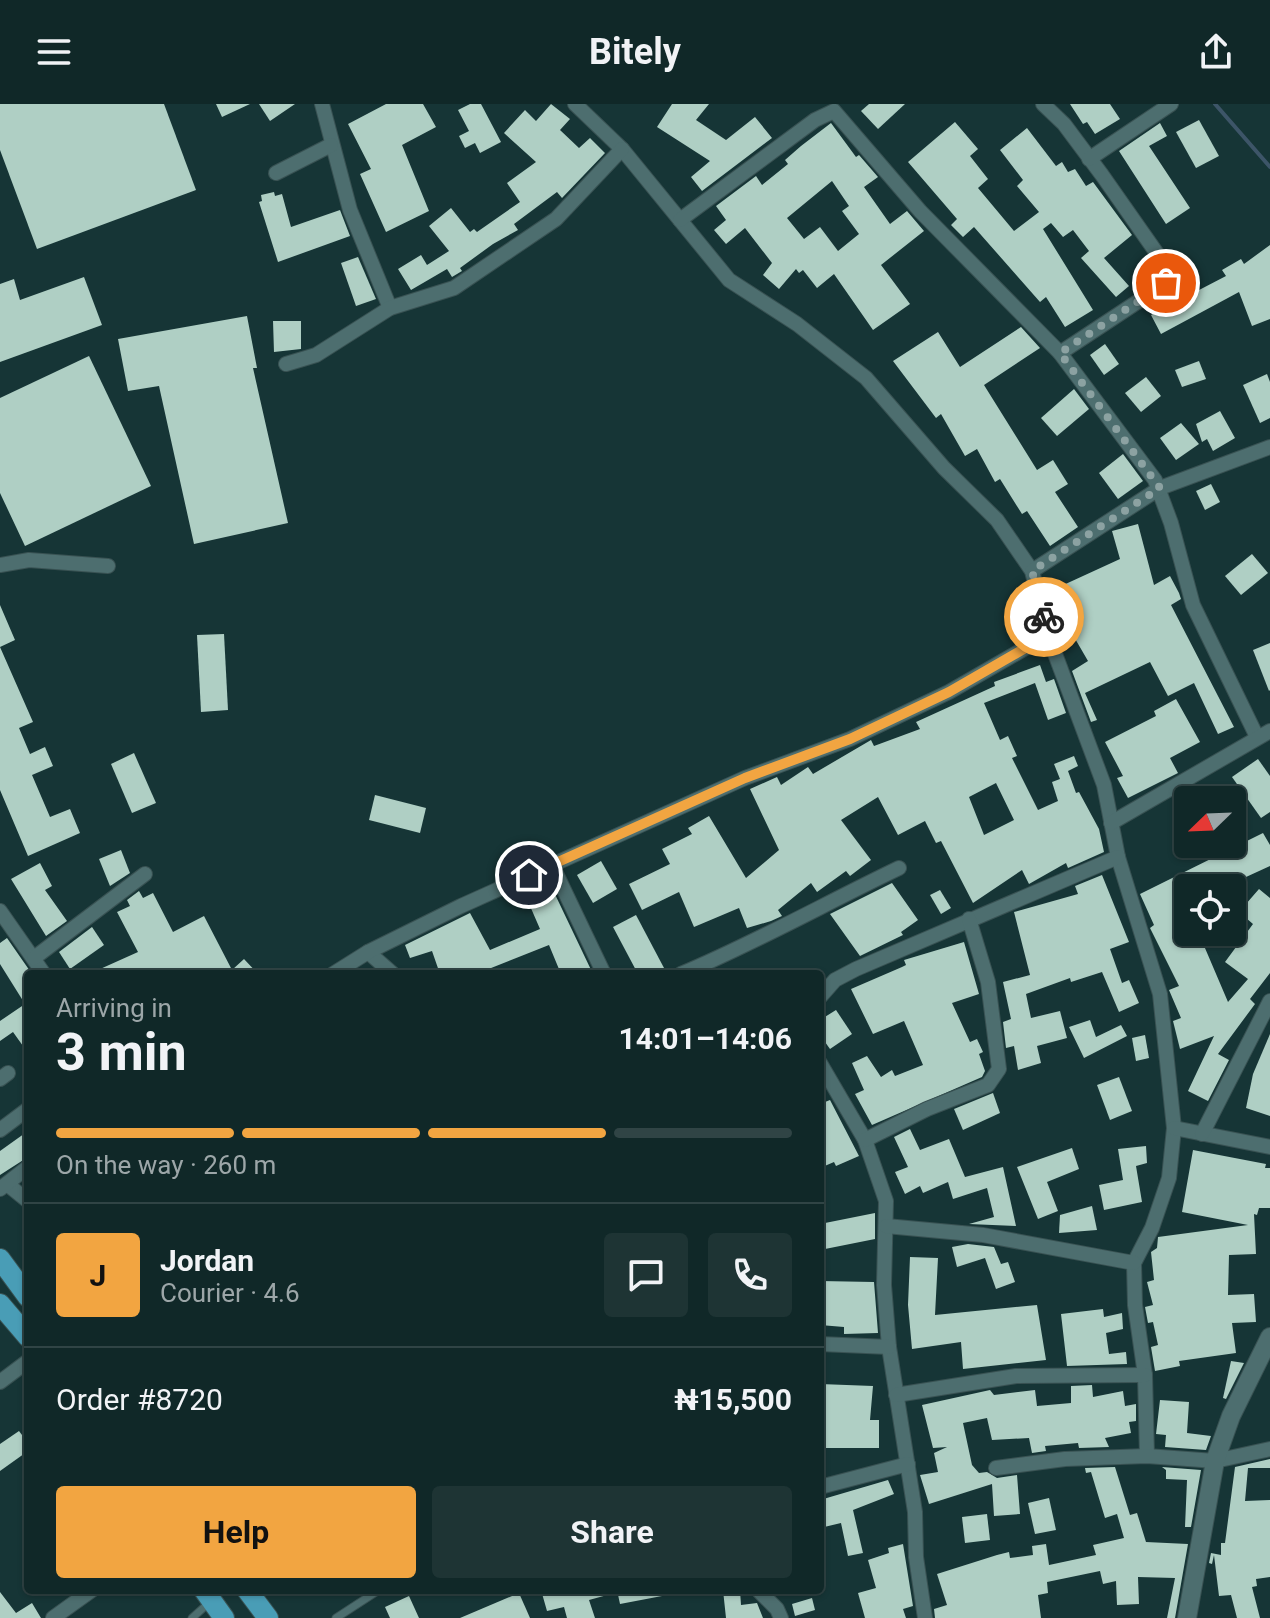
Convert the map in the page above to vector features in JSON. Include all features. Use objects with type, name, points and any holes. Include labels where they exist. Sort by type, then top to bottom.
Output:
[{"type":"main road","points":[[0,1259],[24,1292]]},
{"type":"main road","points":[[0,1304],[24,1332]]},
{"type":"main road","points":[[250,1594],[268,1618]]},
{"type":"street","points":[[1043,104],[1064,124],[1169,269],[1166,283],[1060,353]]},
{"type":"street","points":[[1089,159],[1171,104]]},
{"type":"street","points":[[577,105],[622,149],[729,280],[797,324],[866,378],[944,468],[997,520],[1032,571],[1048,635],[1092,744],[1118,857],[1160,994],[1174,1128],[1169,1178],[1152,1228],[1134,1263],[1135,1305],[1145,1375],[1147,1456]]},
{"type":"street","points":[[326,106],[331,145],[350,210],[390,308]]},
{"type":"street","points":[[680,220],[815,120],[839,108],[920,211],[1060,353],[1160,488],[1193,605],[1263,734],[1182,785],[1111,823]]},
{"type":"street","points":[[276,173],[331,145]]},
{"type":"street","points":[[286,364],[316,355],[390,308],[454,288],[556,219],[622,149]]},
{"type":"street","points":[[1032,571],[1160,488],[1270,447]]},
{"type":"street","points":[[0,565],[29,560],[108,566]]},
{"type":"street","points":[[339,970],[368,952],[552,865],[745,778],[850,739],[949,692],[1048,635]]},
{"type":"street","points":[[824,992],[835,980],[969,919],[1118,857]]},
{"type":"street","points":[[552,865],[602,970]]},
{"type":"street","points":[[691,970],[735,953],[794,918],[899,868]]},
{"type":"street","points":[[34,958],[145,874]]},
{"type":"street","points":[[0,911],[42,970]]},
{"type":"street","points":[[865,1140],[927,1109],[988,1085],[999,1069],[988,982],[969,919]]},
{"type":"street","points":[[368,952],[388,970]]},
{"type":"street","points":[[1202,1134],[1270,1001]]},
{"type":"street","points":[[824,1070],[865,1140],[886,1201],[884,1285],[889,1347],[908,1464],[925,1618]]},
{"type":"street","points":[[0,1130],[24,1112]]},
{"type":"street","points":[[1174,1128],[1270,1147]]},
{"type":"street","points":[[24,1170],[4,1186],[24,1198]]},
{"type":"street","points":[[886,1226],[983,1235],[1134,1263]]},
{"type":"street","points":[[1187,1618],[1202,1516],[1215,1461],[1231,1416],[1270,1337]]},
{"type":"street","points":[[824,1344],[889,1347]]},
{"type":"street","points":[[0,1382],[24,1364]]},
{"type":"street","points":[[896,1395],[970,1380],[1016,1376],[1145,1375]]},
{"type":"street","points":[[996,1468],[1065,1459],[1147,1456],[1215,1461],[1270,1449]]},
{"type":"street","points":[[824,1486],[908,1464]]},
{"type":"street","points":[[53,1618],[86,1594]]},
{"type":"street","points":[[762,1594],[777,1609],[781,1618]]},
{"type":"lane","points":[[336,1618],[373,1594]]},
{"type":"lane","points":[[192,1618],[213,1603]]},
{"type":"building","points":[[0,104],[164,104],[196,190],[37,249],[0,150]]},
{"type":"building","points":[[216,104],[250,104],[222,117]]},
{"type":"building","points":[[259,104],[295,104],[270,121]]},
{"type":"building","points":[[386,104],[423,104],[436,127],[402,145],[429,211],[386,232],[360,174],[371,169],[348,124]]},
{"type":"building","points":[[470,104],[481,104],[501,142],[480,153],[475,143],[465,148],[459,136],[469,131],[458,110]]},
{"type":"building","points":[[551,104],[570,119],[560,130],[579,148],[590,138],[605,153],[562,198],[557,192],[514,224],[518,230],[460,268],[462,271],[452,277],[447,269],[411,290],[398,269],[421,255],[427,265],[449,251],[429,226],[451,208],[470,232],[474,229],[477,232],[520,202],[507,183],[536,162],[504,133],[525,110],[536,121]]},
{"type":"building","points":[[672,104],[709,104],[696,120],[726,140],[755,117],[772,138],[702,191],[691,177],[710,161],[657,127]]},
{"type":"building","points":[[869,104],[905,104],[878,129],[861,111]]},
{"type":"building","points":[[1070,104],[1110,104],[1120,119],[1095,134],[1087,122],[1083,124]]},
{"type":"building","points":[[1199,120],[1219,156],[1196,168],[1176,132]]},
{"type":"building","points":[[955,122],[978,149],[970,156],[988,179],[978,188],[1014,231],[1039,212],[1017,186],[1023,180],[1000,150],[1027,128],[1056,166],[1062,162],[1068,172],[1075,169],[1086,186],[1093,182],[1132,235],[1104,258],[1129,286],[1116,297],[1081,258],[1089,251],[1073,230],[1063,237],[1051,223],[1043,229],[1093,310],[1065,327],[1046,297],[1040,302],[974,227],[963,237],[951,225],[957,219],[908,162]]},
{"type":"building","points":[[831,123],[856,157],[859,155],[878,177],[864,187],[890,224],[907,211],[924,231],[881,265],[910,304],[873,330],[834,274],[817,288],[803,270],[799,273],[796,269],[779,289],[763,275],[772,263],[745,228],[726,244],[714,230],[726,220],[716,206],[756,176],[762,185],[788,164],[785,160]],"holes":[[[832,181],[849,206],[842,211],[859,234],[838,251],[820,227],[804,239],[787,218]]]},
{"type":"building","points":[[1160,123],[1167,136],[1149,146],[1190,208],[1166,224],[1119,151]]},
{"type":"building","points":[[274,192],[275,196],[282,194],[291,227],[340,210],[350,236],[278,262],[259,202],[262,201],[261,195]]},
{"type":"building","points":[[1270,245],[1270,319],[1252,326],[1239,292],[1161,334],[1151,315],[1226,276],[1222,270],[1241,259],[1244,264]]},
{"type":"building","points":[[358,257],[376,299],[356,306],[341,263]]},
{"type":"building","points":[[84,277],[102,325],[0,362],[0,284],[14,279],[20,300]]},
{"type":"building","points":[[247,316],[257,368],[253,368],[288,523],[194,544],[159,386],[128,391],[118,339]]},
{"type":"building","points":[[273,321],[301,321],[301,349],[274,352]]},
{"type":"building","points":[[1021,327],[1040,348],[984,385],[1037,470],[1053,460],[1068,484],[1055,492],[1078,527],[1050,546],[1027,511],[1022,514],[1000,479],[995,482],[977,449],[965,456],[941,414],[936,418],[893,361],[938,332],[960,367]]},
{"type":"building","points":[[1105,344],[1119,364],[1104,375],[1090,355]]},
{"type":"building","points":[[89,356],[151,486],[25,546],[0,493],[0,398]]},
{"type":"building","points":[[1199,361],[1206,379],[1182,387],[1175,370]]},
{"type":"building","points":[[1267,374],[1270,382],[1270,418],[1260,423],[1243,385]]},
{"type":"building","points":[[1146,377],[1161,396],[1141,412],[1125,393]]},
{"type":"building","points":[[1074,389],[1089,409],[1057,436],[1041,418]]},
{"type":"building","points":[[1220,411],[1235,438],[1213,451],[1207,439],[1202,442],[1196,424]]},
{"type":"building","points":[[1181,423],[1199,444],[1176,460],[1160,438]]},
{"type":"building","points":[[1123,454],[1143,481],[1118,499],[1099,473]]},
{"type":"building","points":[[1211,484],[1220,502],[1205,510],[1196,491]]},
{"type":"building","points":[[1138,524],[1154,585],[1170,576],[1181,599],[1171,605],[1234,727],[1218,734],[1194,683],[1168,696],[1150,662],[1085,693],[1097,720],[1091,722],[1072,671],[1088,661],[1070,630],[1076,626],[1059,587],[1120,559],[1112,531]]},
{"type":"building","points":[[1252,554],[1268,573],[1241,595],[1225,576]]},
{"type":"building","points":[[0,605],[15,640],[0,647]]},
{"type":"building","points":[[224,634],[228,710],[201,712],[197,635]]},
{"type":"building","points":[[1270,643],[1270,690],[1269,691],[1253,650]]},
{"type":"building","points":[[0,647],[33,722],[19,728],[30,754],[45,747],[53,766],[32,775],[50,817],[70,809],[80,833],[28,856],[0,790]]},
{"type":"building","points":[[1040,665],[1046,682],[1054,679],[1066,713],[1048,720],[1035,683],[984,703],[1000,740],[1008,736],[1017,756],[1012,758],[1038,810],[1058,801],[1052,782],[1060,779],[1054,764],[1074,756],[1078,766],[1068,771],[1076,793],[1079,792],[1099,829],[1104,852],[1068,868],[1066,863],[1029,884],[1022,870],[973,903],[941,841],[936,843],[925,821],[898,835],[878,797],[841,820],[871,860],[850,876],[846,871],[817,892],[811,883],[778,910],[782,916],[747,928],[739,908],[694,927],[679,892],[642,910],[629,884],[670,864],[662,849],[692,834],[688,828],[709,816],[746,878],[779,850],[750,789],[777,777],[781,785],[808,767],[813,774],[871,740],[874,746],[920,729],[916,722],[995,686],[994,682]],"holes":[[[996,783],[1014,820],[984,835],[969,797]]]},
{"type":"building","points":[[1176,699],[1200,742],[1170,758],[1178,773],[1128,798],[1117,778],[1123,776],[1105,742],[1156,716],[1154,711]]},
{"type":"building","points":[[134,753],[156,803],[132,813],[111,764]]},
{"type":"building","points":[[1258,759],[1270,776],[1270,812],[1261,818],[1246,797],[1246,786],[1238,786],[1232,777]]},
{"type":"building","points":[[375,795],[426,808],[420,833],[369,820]]},
{"type":"building","points":[[1263,833],[1270,845],[1270,866],[1246,877],[1246,874],[1180,874],[1213,858],[1246,858],[1246,841]]},
{"type":"building","points":[[121,850],[130,873],[110,886],[99,859]]},
{"type":"building","points":[[601,861],[617,889],[593,903],[577,875]]},
{"type":"building","points":[[40,863],[52,886],[45,890],[67,921],[46,936],[11,879]]},
{"type":"building","points":[[1102,875],[1129,942],[1110,949],[1122,983],[1129,980],[1139,1003],[1119,1012],[1102,972],[1071,982],[1070,978],[1026,994],[1031,1018],[1060,1011],[1067,1038],[1037,1046],[1041,1063],[1018,1070],[1014,1046],[1006,1048],[1003,1022],[1011,1019],[1003,982],[1030,975],[1014,912],[1078,894],[1075,886]]},
{"type":"building","points":[[1174,877],[1174,946],[1204,946],[1228,1002],[1248,979],[1225,962],[1237,946],[1246,946],[1246,934],[1253,924],[1246,918],[1246,904],[1259,889],[1270,898],[1270,973],[1250,999],[1255,1004],[1218,1054],[1229,1060],[1208,1101],[1188,1091],[1214,1036],[1180,1049],[1173,1021],[1181,1018],[1169,990],[1179,986],[1150,928],[1154,925],[1140,894]]},
{"type":"building","points":[[892,883],[918,920],[901,932],[903,935],[860,956],[830,914]]},
{"type":"building","points":[[552,888],[591,970],[559,970],[549,945],[486,970],[439,970],[432,951],[410,958],[405,945],[470,913],[490,950],[540,929],[527,899]]},
{"type":"building","points":[[940,890],[951,908],[941,914],[930,895]]},
{"type":"building","points":[[139,891],[143,898],[153,893],[173,932],[204,916],[232,970],[98,970],[138,952],[117,912],[130,906],[127,900]]},
{"type":"building","points":[[636,915],[664,968],[636,970],[613,927]]},
{"type":"building","points":[[92,927],[104,945],[70,969],[59,952]]},
{"type":"building","points":[[7,938],[29,970],[24,970],[24,1002],[0,964],[0,943]]},
{"type":"building","points":[[964,942],[979,994],[952,1003],[970,1042],[977,1039],[983,1052],[979,1054],[985,1071],[982,1077],[872,1125],[855,1094],[864,1090],[852,1063],[867,1056],[881,1077],[892,1070],[895,1076],[923,1065],[904,1021],[873,1034],[851,989],[906,965],[904,960]]},
{"type":"building","points":[[244,959],[254,970],[232,970]]},
{"type":"building","points":[[24,1005],[24,1047],[13,1032],[0,1041],[0,1021]]},
{"type":"building","points":[[836,1010],[852,1034],[830,1049],[824,1041],[824,1018]]},
{"type":"building","points":[[1090,1020],[1096,1037],[1121,1025],[1127,1036],[1084,1058],[1069,1027]]},
{"type":"building","points":[[1270,1034],[1270,1116],[1246,1108],[1253,1074]]},
{"type":"building","points":[[1145,1035],[1149,1058],[1136,1061],[1132,1038]]},
{"type":"building","points":[[1119,1077],[1132,1111],[1110,1120],[1097,1085]]},
{"type":"building","points":[[993,1093],[1000,1113],[963,1130],[954,1109]]},
{"type":"building","points":[[830,1100],[859,1156],[836,1166],[834,1162],[824,1166],[824,1102]]},
{"type":"building","points":[[910,1129],[920,1150],[949,1139],[965,1177],[1003,1167],[1016,1226],[969,1224],[994,1217],[987,1188],[953,1199],[948,1182],[923,1193],[920,1186],[905,1194],[895,1172],[908,1167],[894,1137]]},
{"type":"building","points":[[24,1134],[24,1160],[0,1175],[0,1151]]},
{"type":"building","points":[[1146,1146],[1147,1163],[1136,1166],[1142,1202],[1104,1210],[1099,1185],[1123,1180],[1118,1149]]},
{"type":"building","points":[[1072,1148],[1079,1169],[1047,1182],[1058,1211],[1038,1219],[1017,1167]]},
{"type":"building","points":[[1193,1150],[1266,1164],[1265,1168],[1270,1168],[1270,1208],[1259,1208],[1257,1215],[1254,1214],[1256,1254],[1229,1255],[1228,1295],[1254,1294],[1256,1322],[1232,1323],[1236,1353],[1179,1361],[1180,1366],[1155,1371],[1151,1347],[1158,1345],[1153,1322],[1148,1323],[1145,1307],[1153,1305],[1147,1282],[1154,1280],[1151,1252],[1157,1248],[1158,1237],[1248,1225],[1182,1212]]},
{"type":"building","points":[[1092,1206],[1097,1230],[1059,1233],[1060,1215]]},
{"type":"building","points":[[875,1213],[875,1239],[824,1249],[824,1223]]},
{"type":"building","points":[[968,1244],[994,1247],[1001,1264],[1008,1262],[1015,1282],[996,1289],[985,1258],[957,1267],[952,1247]]},
{"type":"building","points":[[910,1257],[938,1258],[935,1315],[1037,1305],[1046,1360],[963,1369],[961,1342],[912,1349],[908,1305]]},
{"type":"building","points":[[824,1281],[874,1282],[878,1333],[844,1334],[844,1327],[824,1325]]},
{"type":"building","points":[[1103,1309],[1104,1317],[1122,1313],[1123,1329],[1106,1333],[1109,1354],[1126,1352],[1127,1364],[1067,1366],[1061,1314]]},
{"type":"building","points":[[1231,1361],[1244,1363],[1226,1399],[1223,1398]]},
{"type":"building","points":[[824,1384],[873,1386],[870,1420],[879,1420],[879,1448],[824,1448]]},
{"type":"building","points":[[1092,1385],[1093,1397],[1123,1391],[1125,1406],[1136,1404],[1136,1421],[1129,1422],[1131,1433],[1105,1438],[1109,1447],[1079,1448],[1078,1443],[1045,1446],[1046,1451],[1032,1453],[1029,1438],[992,1440],[987,1418],[963,1423],[972,1465],[979,1473],[987,1472],[997,1478],[1017,1475],[1020,1514],[994,1516],[992,1484],[929,1504],[920,1475],[938,1472],[934,1453],[947,1447],[933,1448],[922,1405],[990,1390],[994,1395],[1035,1390],[1037,1406],[1071,1403],[1071,1386]]},
{"type":"building","points":[[1160,1400],[1189,1402],[1187,1433],[1211,1436],[1206,1450],[1165,1447],[1166,1435],[1156,1434]]},
{"type":"building","points":[[19,1431],[24,1438],[24,1454],[0,1471],[0,1444]]},
{"type":"building","points":[[1270,1459],[1270,1468],[1248,1468],[1245,1501],[1270,1500],[1270,1577],[1256,1579],[1257,1586],[1252,1587],[1260,1618],[1237,1618],[1231,1595],[1219,1596],[1214,1555],[1212,1564],[1209,1563],[1211,1553],[1221,1555],[1221,1543],[1225,1543],[1235,1467]]},
{"type":"building","points":[[1115,1467],[1130,1515],[1137,1513],[1146,1542],[1188,1544],[1175,1618],[1167,1618],[1175,1578],[1138,1577],[1139,1604],[1117,1605],[1116,1581],[1103,1584],[1100,1571],[1047,1582],[1048,1593],[1038,1595],[1041,1618],[935,1618],[934,1609],[947,1605],[937,1574],[1009,1552],[1010,1558],[1033,1555],[1032,1546],[1046,1544],[1049,1565],[1096,1555],[1093,1545],[1124,1538],[1117,1514],[1105,1518],[1091,1472],[1086,1473],[1085,1468]]},
{"type":"building","points":[[1162,1467],[1201,1470],[1191,1527],[1185,1527],[1187,1480],[1166,1479],[1166,1470]]},
{"type":"building","points":[[888,1480],[894,1494],[853,1510],[863,1553],[848,1556],[841,1523],[824,1527],[824,1499]]},
{"type":"building","points":[[1049,1498],[1056,1530],[1035,1534],[1028,1503]]},
{"type":"building","points":[[987,1514],[990,1540],[965,1543],[962,1517]]},
{"type":"building","points":[[903,1544],[913,1606],[903,1609],[906,1618],[865,1618],[858,1593],[876,1588],[868,1560],[889,1553],[888,1548]]},
{"type":"building","points":[[0,1592],[16,1613],[32,1603],[41,1618],[0,1618]]},
{"type":"building","points":[[519,1594],[530,1618],[460,1618]]},
{"type":"building","points":[[542,1594],[611,1594],[589,1600],[595,1618],[567,1618],[564,1607],[547,1611]]},
{"type":"building","points":[[618,1594],[662,1594],[662,1596],[620,1604]]},
{"type":"building","points":[[723,1594],[740,1594],[741,1605],[757,1603],[763,1618],[726,1618]]},
{"type":"building","points":[[409,1596],[419,1618],[390,1618],[385,1607]]},
{"type":"building","points":[[812,1598],[815,1610],[795,1616],[792,1604]]},
{"type":"waterway","points":[[1215,104],[1270,167]]},
{"type":"way so far","points":[[1044,617],[1032,571],[1160,488],[1060,353],[1166,283]]},
{"type":"route","points":[[529,875],[745,778],[850,739],[949,692],[1048,635],[1044,617]]}]
